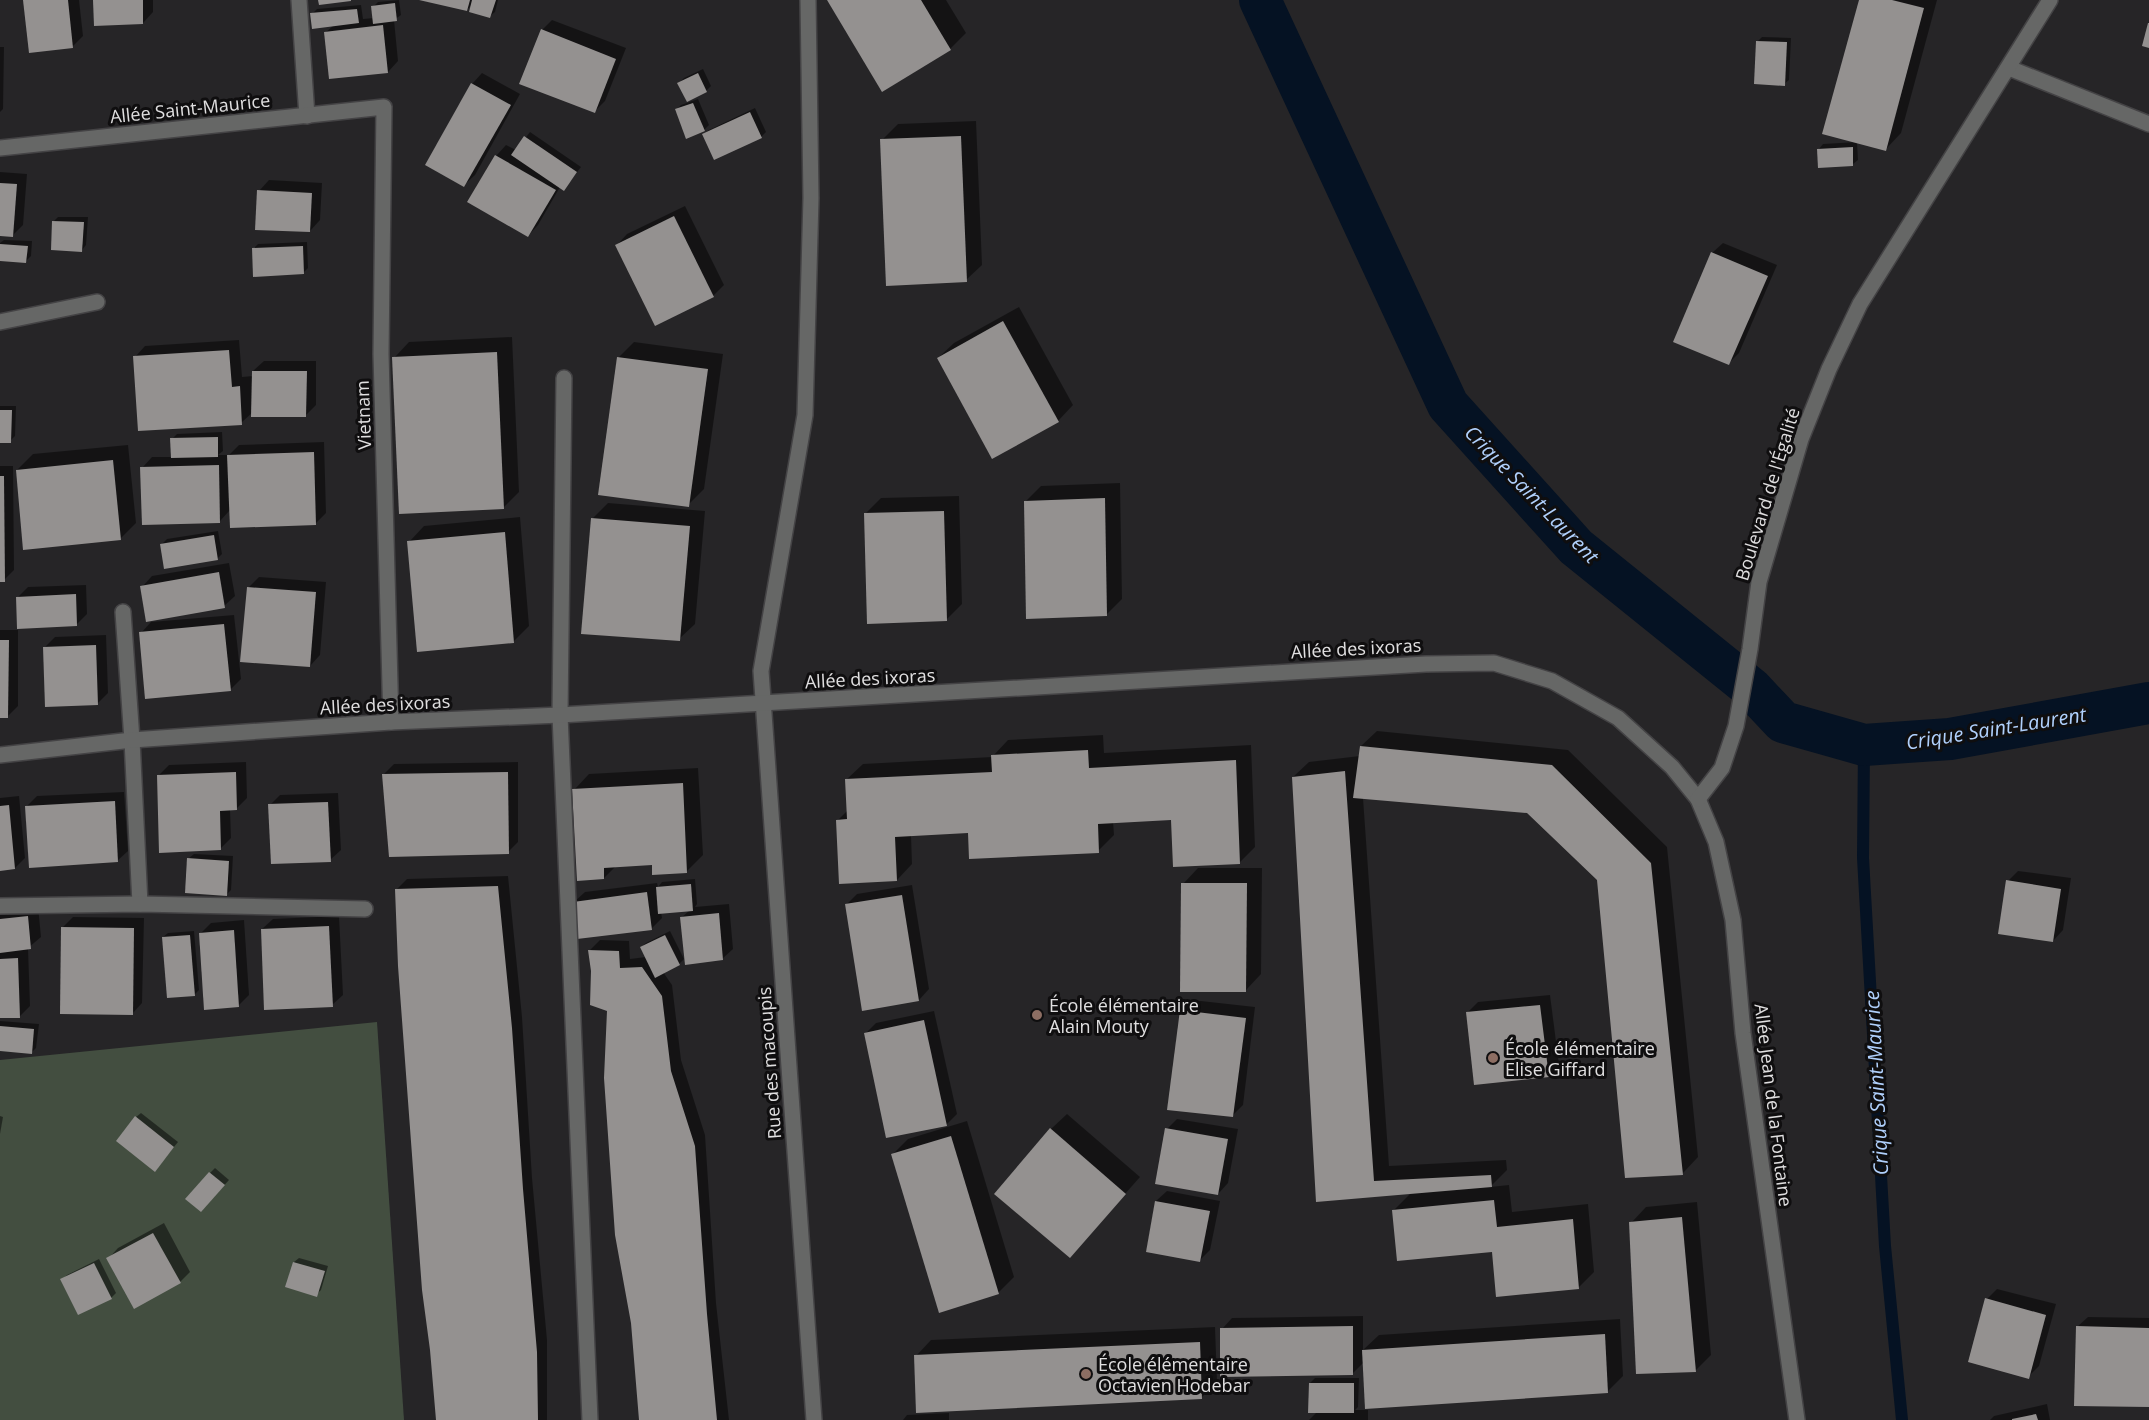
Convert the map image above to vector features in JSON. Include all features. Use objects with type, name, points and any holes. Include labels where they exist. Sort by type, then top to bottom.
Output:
[{"type":"street","points":[[299,0],[307,116]]},
{"type":"street","name":"Rue des macoupis","points":[[808,0],[812,198],[805,415],[761,671],[814,1420]]},
{"type":"street","name":"Boulevard de l'Égalité","points":[[1698,799],[1722,768],[1736,726],[1759,582],[1801,439],[1829,369],[1860,304],[2050,0]]},
{"type":"street","points":[[2009,68],[2149,124]]},
{"type":"street","name":"Allée Saint-Maurice","points":[[0,148],[384,107]]},
{"type":"street","name":"Vietnam","points":[[384,107],[381,354],[391,722]]},
{"type":"street","points":[[0,322],[97,302]]},
{"type":"street","points":[[564,378],[560,716],[590,1420]]},
{"type":"street","points":[[123,612],[140,904]]},
{"type":"street","name":"Allée des ixoras","points":[[0,755],[132,740],[391,722],[560,716],[1426,664],[1494,663],[1552,681],[1618,718],[1672,767],[1698,799]]},
{"type":"street","name":"Allée Jean de la Fontaine","points":[[1698,799],[1716,842],[1733,920],[1743,1034],[1797,1420]]},
{"type":"street","points":[[0,906],[140,904],[365,909]]},
{"type":"green space","points":[[377,1022],[404,1420],[0,1420],[0,1060]]},
{"type":"building","points":[[23,0],[68,0],[73,48],[29,53]]},
{"type":"building","points":[[93,0],[143,0],[143,24],[94,26]]},
{"type":"building","points":[[318,0],[351,0],[351,1],[319,5]]},
{"type":"building","points":[[419,0],[470,0],[467,11]]},
{"type":"building","points":[[472,0],[496,0],[490,18],[469,12]]},
{"type":"building","points":[[827,0],[921,0],[951,50],[882,92]]},
{"type":"building","points":[[1859,0],[1892,0],[1924,8],[1886,151],[1822,134]]},
{"type":"building","points":[[395,3],[397,21],[373,24],[371,6]]},
{"type":"building","points":[[357,9],[359,23],[312,29],[310,13]]},
{"type":"building","points":[[2149,23],[2149,48],[2142,46]]},
{"type":"building","points":[[383,25],[388,73],[329,79],[324,32]]},
{"type":"building","points":[[541,29],[616,59],[595,113],[519,84]]},
{"type":"building","points":[[1756,41],[1787,42],[1785,86],[1754,84]]},
{"type":"building","points":[[698,73],[707,92],[687,102],[677,83]]},
{"type":"building","points":[[471,83],[511,105],[464,187],[425,165]]},
{"type":"building","points":[[693,103],[705,131],[686,139],[675,109]]},
{"type":"building","points":[[750,112],[762,138],[714,160],[702,134]]},
{"type":"building","points":[[524,136],[577,172],[564,191],[511,155]]},
{"type":"building","points":[[961,136],[967,282],[886,286],[880,139]]},
{"type":"building","points":[[1853,147],[1853,166],[1818,168],[1817,149]]},
{"type":"building","points":[[495,155],[556,190],[528,237],[467,202]]},
{"type":"building","points":[[0,183],[17,184],[13,237],[0,236]]},
{"type":"building","points":[[257,190],[312,193],[310,232],[255,230]]},
{"type":"building","points":[[674,216],[714,297],[655,326],[615,245]]},
{"type":"building","points":[[52,221],[84,222],[82,252],[51,250]]},
{"type":"building","points":[[0,244],[28,246],[26,263],[0,261]]},
{"type":"building","points":[[303,246],[304,274],[253,277],[252,248]]},
{"type":"building","points":[[1711,252],[1768,276],[1729,365],[1673,342]]},
{"type":"building","points":[[1003,321],[1059,422],[992,459],[937,358]]},
{"type":"building","points":[[229,350],[232,387],[240,386],[242,425],[138,431],[133,356]]},
{"type":"building","points":[[497,352],[504,509],[399,514],[392,357]]},
{"type":"building","points":[[617,357],[708,369],[689,507],[598,495]]},
{"type":"building","points":[[252,371],[307,371],[306,417],[251,417]]},
{"type":"building","points":[[0,410],[12,410],[11,443],[0,443]]},
{"type":"building","points":[[218,437],[218,457],[171,458],[170,438]]},
{"type":"building","points":[[314,452],[316,525],[230,528],[227,455]]},
{"type":"building","points":[[113,460],[121,540],[23,550],[16,470]]},
{"type":"building","points":[[219,465],[220,523],[142,525],[140,467]]},
{"type":"building","points":[[0,476],[4,476],[5,582],[0,582]]},
{"type":"building","points":[[1105,498],[1107,616],[1026,619],[1024,501]]},
{"type":"building","points":[[944,511],[947,621],[867,624],[864,513]]},
{"type":"building","points":[[591,518],[690,526],[680,641],[581,634]]},
{"type":"building","points":[[505,532],[514,643],[417,652],[407,541]]},
{"type":"building","points":[[214,535],[218,560],[164,569],[160,544]]},
{"type":"building","points":[[219,572],[225,608],[146,622],[140,586]]},
{"type":"building","points":[[247,587],[316,592],[310,667],[240,662]]},
{"type":"building","points":[[76,594],[77,626],[17,629],[16,597]]},
{"type":"building","points":[[224,624],[231,691],[145,699],[139,632]]},
{"type":"building","points":[[0,640],[9,640],[8,718],[0,718]]},
{"type":"building","points":[[96,645],[98,705],[45,707],[43,647]]},
{"type":"building","points":[[1360,746],[1552,765],[1651,863],[1683,1175],[1625,1178],[1597,880],[1527,813],[1353,798]]},
{"type":"building","points":[[1088,750],[1089,768],[1236,760],[1240,864],[1173,867],[1171,820],[1098,824],[1099,853],[969,859],[968,833],[895,837],[897,881],[839,884],[836,820],[847,819],[845,779],[992,772],[991,755]]},
{"type":"building","points":[[1345,771],[1374,1181],[1491,1175],[1492,1187],[1316,1202],[1292,777]]},
{"type":"building","points":[[236,772],[237,810],[220,811],[221,850],[159,853],[157,775]]},
{"type":"building","points":[[508,772],[509,854],[389,857],[382,774]]},
{"type":"building","points":[[683,783],[687,873],[652,875],[652,865],[604,868],[604,879],[577,881],[572,789]]},
{"type":"building","points":[[115,801],[118,862],[29,868],[25,806]]},
{"type":"building","points":[[328,802],[331,862],[271,864],[268,804]]},
{"type":"building","points":[[9,805],[15,869],[0,871],[0,806]]},
{"type":"building","points":[[187,858],[229,861],[227,896],[185,893]]},
{"type":"building","points":[[2006,880],[2061,889],[2053,942],[1998,934]]},
{"type":"building","points":[[1181,883],[1247,883],[1246,992],[1180,992]]},
{"type":"building","points":[[691,884],[693,911],[658,914],[656,887]]},
{"type":"building","points":[[498,886],[512,1028],[537,1352],[538,1420],[436,1420],[422,1290],[398,966],[395,889]]},
{"type":"building","points":[[647,892],[652,930],[577,939],[573,902]]},
{"type":"building","points":[[902,895],[919,1001],[862,1011],[845,904]]},
{"type":"building","points":[[719,913],[723,960],[685,965],[680,917]]},
{"type":"building","points":[[28,916],[31,949],[0,953],[0,919]]},
{"type":"building","points":[[329,926],[333,1007],[264,1010],[261,929]]},
{"type":"building","points":[[61,927],[134,928],[133,1015],[60,1014]]},
{"type":"building","points":[[234,930],[239,1007],[204,1010],[199,933]]},
{"type":"building","points":[[190,935],[195,996],[167,998],[162,937]]},
{"type":"building","points":[[665,935],[680,965],[655,978],[640,947]]},
{"type":"building","points":[[588,950],[619,951],[620,968],[642,967],[662,996],[671,1071],[695,1146],[717,1420],[639,1420],[631,1323],[615,1235],[604,1078],[607,1011],[590,1005],[591,971]]},
{"type":"building","points":[[18,958],[20,1018],[0,1018],[0,959]]},
{"type":"building","points":[[1540,1005],[1549,1077],[1474,1085],[1466,1012]]},
{"type":"building","points":[[1180,1010],[1246,1018],[1233,1117],[1167,1110]]},
{"type":"building","points":[[924,1020],[947,1126],[886,1138],[864,1033]]},
{"type":"building","points":[[0,1026],[34,1029],[32,1054],[0,1051]]},
{"type":"building","points":[[135,1116],[174,1147],[155,1172],[116,1141]]},
{"type":"building","points":[[1050,1128],[1126,1194],[1070,1258],[994,1194]]},
{"type":"building","points":[[1165,1128],[1228,1139],[1218,1195],[1155,1184]]},
{"type":"building","points":[[951,1136],[999,1294],[939,1313],[891,1154]]},
{"type":"building","points":[[209,1172],[225,1185],[201,1212],[185,1199]]},
{"type":"building","points":[[1494,1200],[1497,1227],[1573,1219],[1579,1289],[1496,1297],[1492,1252],[1397,1261],[1392,1210]]},
{"type":"building","points":[[1155,1201],[1210,1211],[1200,1262],[1146,1252]]},
{"type":"building","points":[[1682,1217],[1696,1372],[1636,1374],[1629,1222]]},
{"type":"building","points":[[153,1233],[181,1283],[134,1309],[106,1258]]},
{"type":"building","points":[[293,1262],[325,1271],[317,1297],[285,1287]]},
{"type":"building","points":[[94,1263],[112,1299],[78,1315],[60,1279]]},
{"type":"building","points":[[1985,1298],[2046,1315],[2029,1379],[1968,1362]]},
{"type":"building","points":[[1353,1326],[1353,1375],[1220,1377],[1220,1328]]},
{"type":"building","points":[[2076,1326],[2149,1328],[2149,1407],[2074,1406]]},
{"type":"building","points":[[1605,1334],[1608,1393],[1365,1409],[1362,1350]]},
{"type":"building","points":[[1200,1342],[1202,1399],[916,1413],[914,1355]]},
{"type":"building","points":[[1309,1383],[1354,1383],[1354,1413],[1308,1413]]},
{"type":"building","points":[[2036,1414],[2038,1420],[2012,1420],[2012,1419]]},
{"type":"waterway","name":"Crique Saint-Laurent","points":[[1260,0],[1448,405],[1576,547],[1751,688],[1783,722],[1864,745],[1950,739],[2149,703]]},
{"type":"waterway","name":"Crique Saint-Maurice","points":[[1864,745],[1863,858],[1885,1246],[1902,1420]]},
{"type":"place","name":"École élémentaire Alain Mouty","points":[[1037,1015]]},
{"type":"place","name":"École élémentaire Elise Giffard","points":[[1493,1058]]},
{"type":"place","name":"École élémentaire Octavien Hodebar","points":[[1086,1374]]}]
